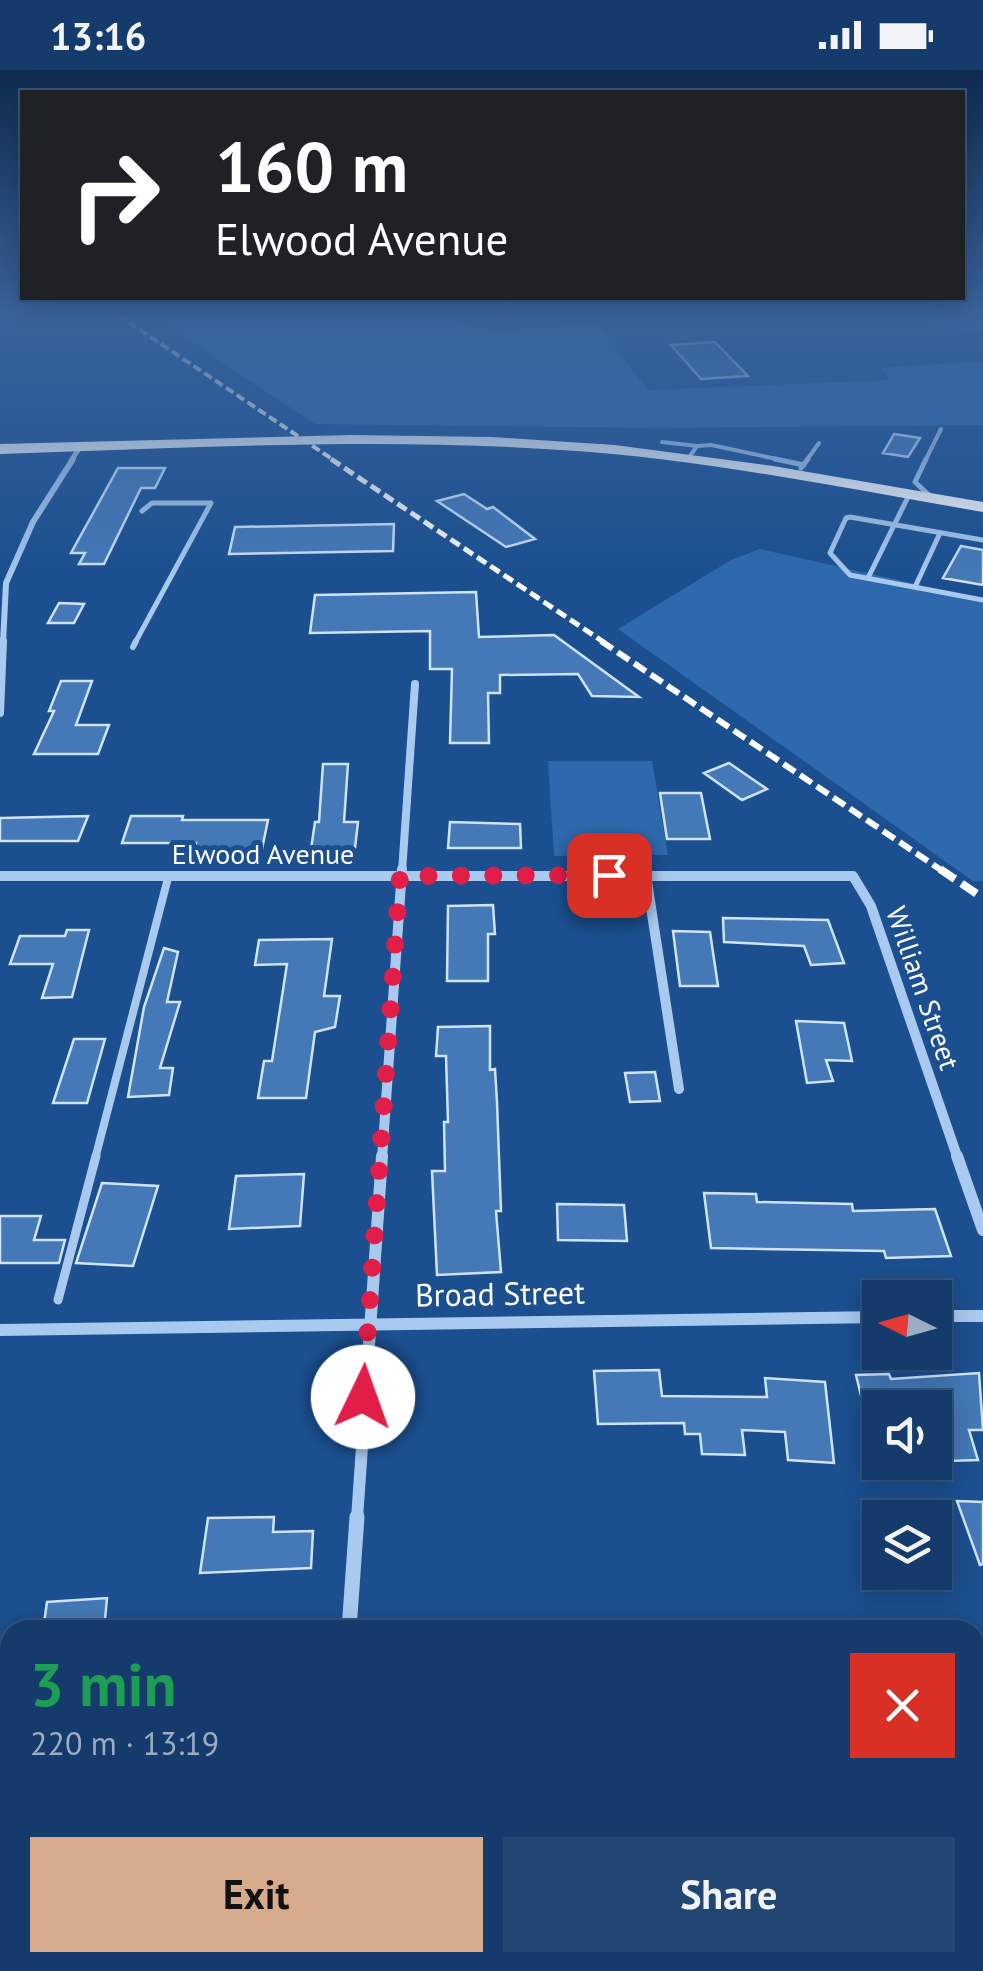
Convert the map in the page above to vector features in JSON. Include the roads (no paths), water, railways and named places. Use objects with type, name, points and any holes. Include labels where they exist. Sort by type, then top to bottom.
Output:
[{"type":"highway","points":[[0,450],[458,440],[693,452],[888,492],[912,488],[932,498],[983,508]]},
{"type":"street","points":[[0,713],[6,583],[33,522],[80,447]]},
{"type":"street","points":[[349,1620],[414,684]]},
{"type":"street","points":[[646,875],[678,1089]]},
{"type":"street","name":"Elwood Avenue","points":[[0,876],[853,876]]},
{"type":"street","name":"William Street","points":[[853,876],[871,906],[983,1230]]},
{"type":"street","points":[[952,1316],[983,1316]]},
{"type":"street","name":"Broad Street","points":[[0,1330],[862,1317]]},
{"type":"lane","points":[[868,578],[941,429]]},
{"type":"lane","points":[[662,442],[693,452]]},
{"type":"lane","points":[[800,471],[818,443]]},
{"type":"lane","points":[[133,646],[211,504],[152,503],[142,511]]},
{"type":"lane","points":[[983,540],[846,518],[830,553],[850,575],[983,600]]},
{"type":"lane","points":[[915,587],[940,533]]},
{"type":"lane","points":[[58,1300],[168,878]]},
{"type":"railway","points":[[250,404],[335,461]]},
{"type":"railway","points":[[331,459],[605,643]]},
{"type":"railway","points":[[601,641],[944,872]]},
{"type":"railway","points":[[940,869],[983,898]]}]
